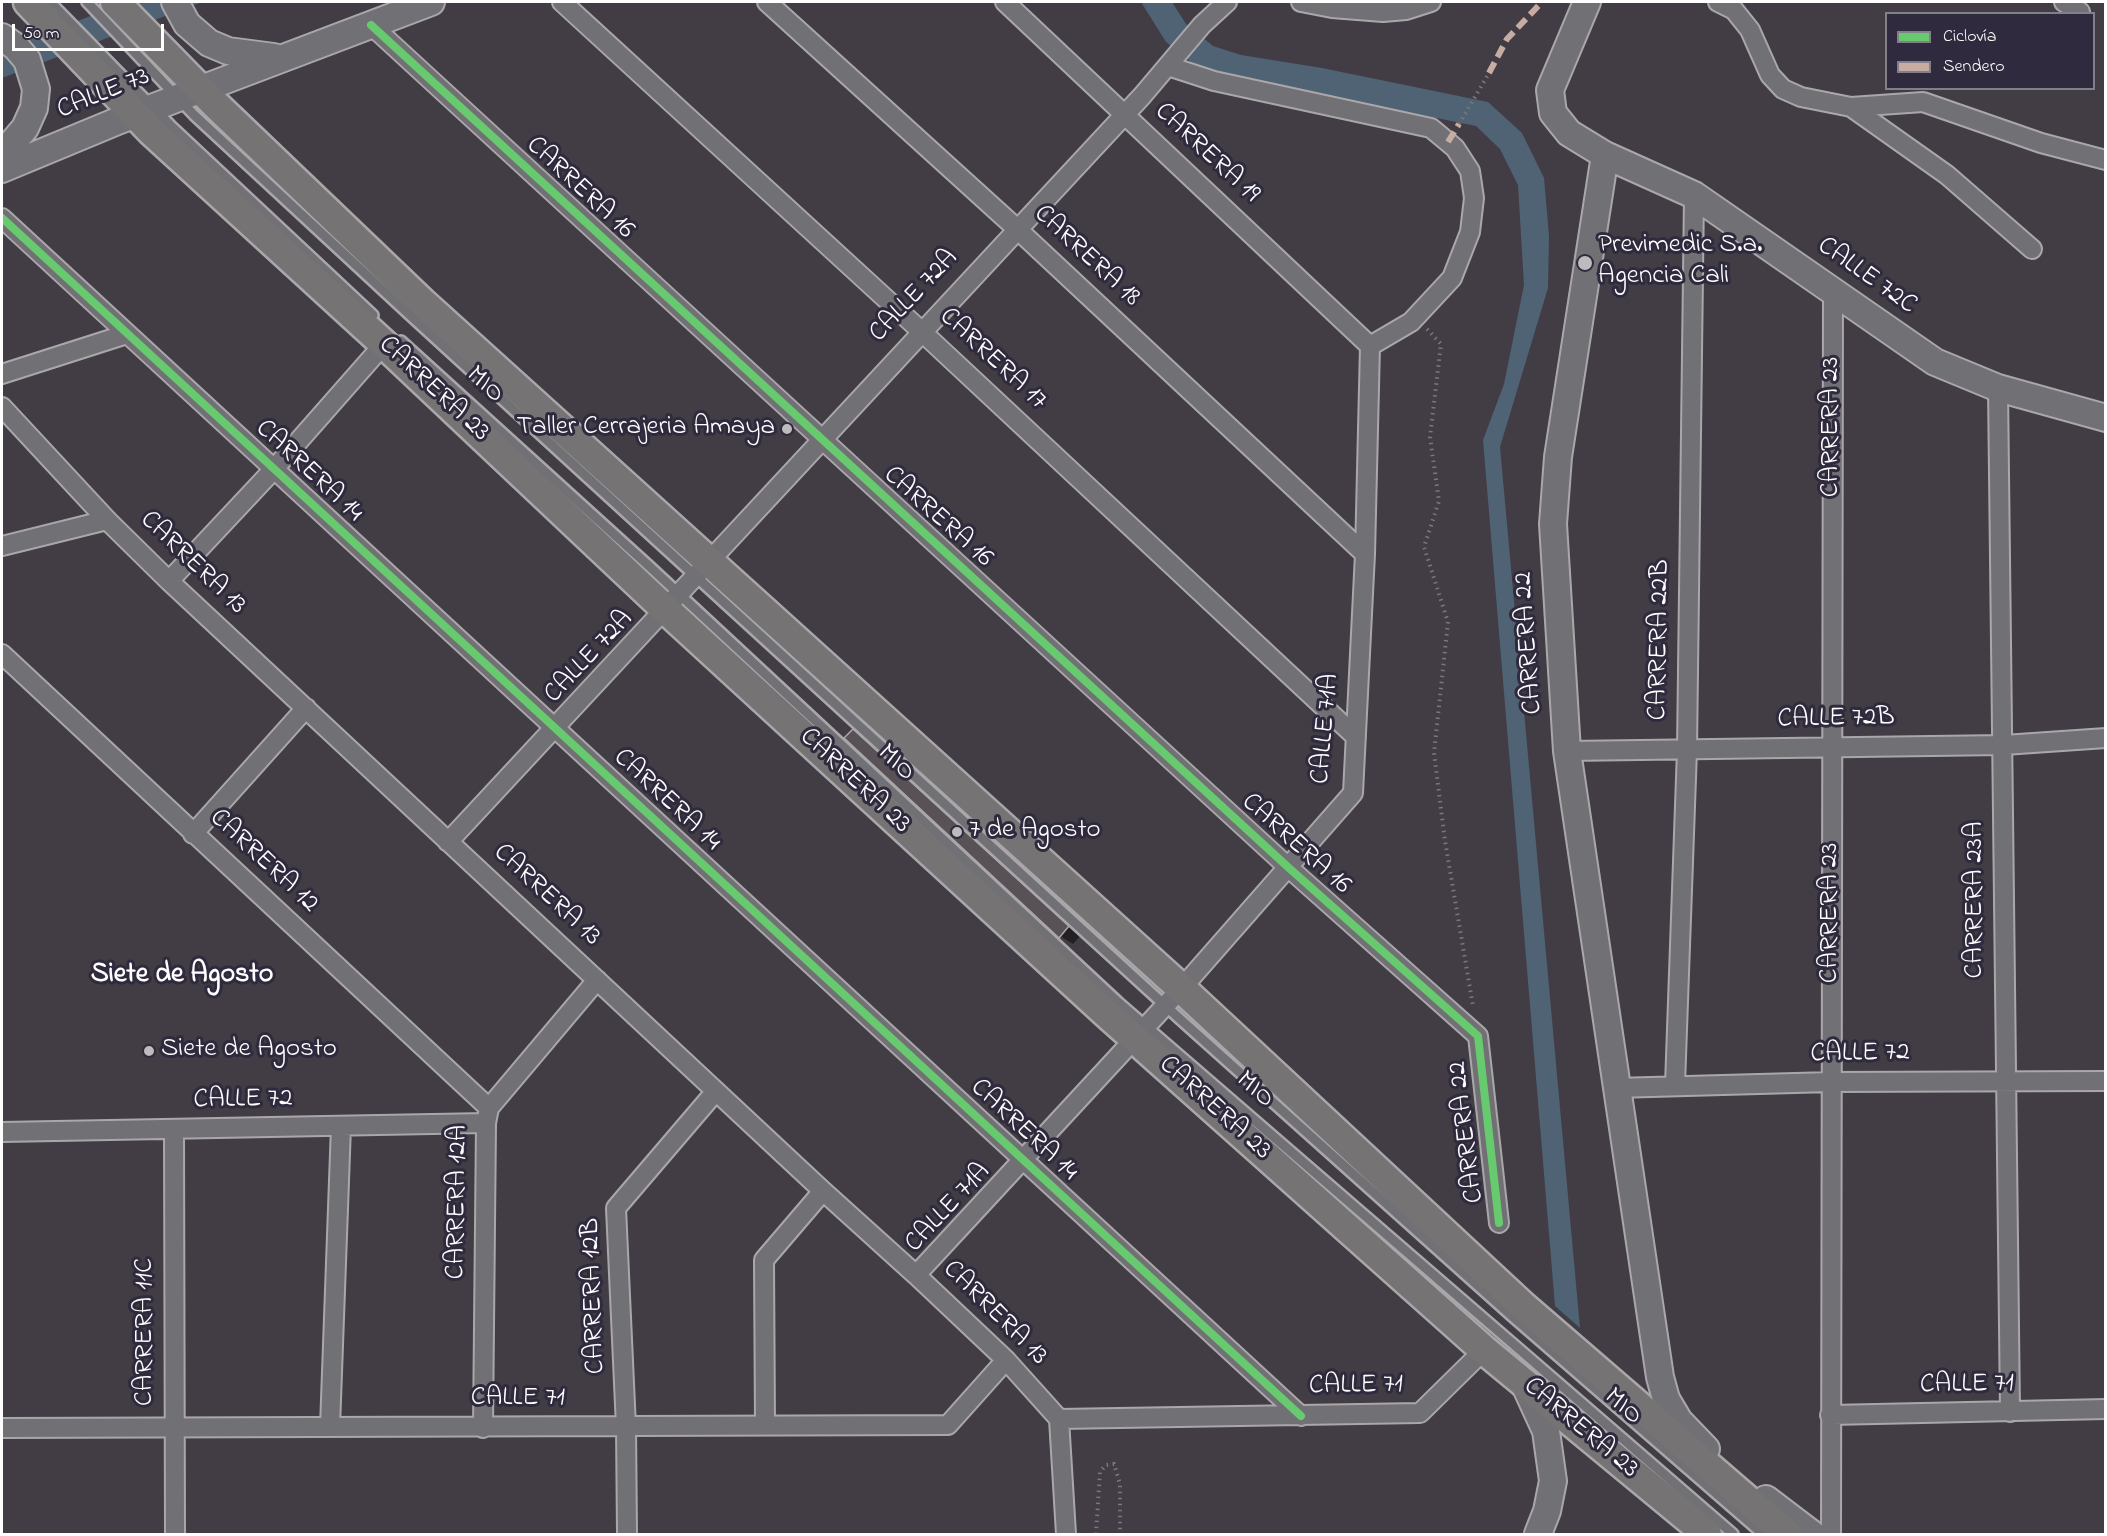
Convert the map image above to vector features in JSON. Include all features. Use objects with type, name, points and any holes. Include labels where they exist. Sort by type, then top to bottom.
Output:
[{"type":"main road","name":"CARRERA 23","points":[[36,2],[137,104],[388,335],[671,601],[1484,1350],[1707,1534]]},
{"type":"main road","name":"CARRERA 23","points":[[115,2],[183,86],[423,303],[701,568],[1173,997],[1523,1306],[1787,1534]]},
{"type":"street","points":[[175,2],[182,16],[198,35],[217,47],[237,53],[281,58]]},
{"type":"street","name":"CALLE 73","points":[[2,170],[137,104],[183,86],[281,58],[431,2]]},
{"type":"street","name":"CARRERA 17","points":[[562,2],[921,331],[1356,737]]},
{"type":"street","name":"CARRERA 18","points":[[768,2],[1016,228],[1365,554]]},
{"type":"street","name":"CARRERA 19","points":[[1005,2],[1370,346]]},
{"type":"street","name":"CALLE 72A","points":[[448,842],[1171,63],[1202,25],[1227,2]]},
{"type":"street","points":[[1301,2],[1383,12],[1406,10],[1431,2]]},
{"type":"street","points":[[1587,2],[1554,77],[1550,103],[1553,113],[1564,129],[1605,156]]},
{"type":"street","points":[[1718,2],[1734,10],[1750,30],[1770,75],[1783,89],[1801,97],[1851,107],[1923,102],[2041,142],[2106,160]]},
{"type":"street","points":[[2064,2],[2080,12]]},
{"type":"street","name":"CARRERA 16","points":[[371,25],[820,440],[1289,868],[1478,1036]]},
{"type":"street","points":[[2,37],[16,46],[27,60],[36,89],[34,108],[25,128],[2,155]]},
{"type":"street","points":[[1171,63],[1214,81],[1431,128],[1455,148],[1470,171],[1474,198],[1470,232],[1452,278],[1412,322],[1370,346]]},
{"type":"street","points":[[1851,107],[1947,175],[2032,249]]},
{"type":"street","name":"CALLE 72C","points":[[1605,156],[1694,195],[1935,362],[1998,388],[2106,417]]},
{"type":"street","name":"CARRERA 22","points":[[1605,156],[1558,458],[1553,524],[1567,751],[1615,1088],[1658,1366],[1666,1399],[1679,1421],[1701,1445],[1812,1534]]},
{"type":"street","name":"CARRERA 22B","points":[[1675,1085],[1687,750],[1694,195]]},
{"type":"street","name":"CARRERA 14","points":[[2,218],[1301,1416]]},
{"type":"street","name":"CARRERA 23","points":[[1831,1534],[1833,292]]},
{"type":"street","points":[[2,374],[127,334]]},
{"type":"street","points":[[169,580],[274,469],[388,335]]},
{"type":"street","name":"CALLE 71A","points":[[916,1275],[1173,997],[1353,793],[1365,554],[1370,346]]},
{"type":"street","name":"CARRERA 23A","points":[[1998,388],[2004,745],[2005,1080],[2010,1412]]},
{"type":"street","name":"CARRERA 13","points":[[2,407],[106,520],[448,842],[916,1275],[1006,1360],[1059,1419]]},
{"type":"street","points":[[2,546],[106,520]]},
{"type":"street","name":"CARRERA 12","points":[[2,654],[487,1116]]},
{"type":"street","points":[[193,834],[306,708]]},
{"type":"street","name":"CALLE 72B","points":[[1567,751],[2004,745],[2106,738]]},
{"type":"street","name":"CARRERA 12A","points":[[483,1428],[487,1116],[597,980]]},
{"type":"street","name":"CARRERA 22","points":[[1478,1036],[1499,1223]]},
{"type":"street","name":"CALLE 72","points":[[1615,1088],[2005,1080],[2106,1081]]},
{"type":"street","name":"CARRERA 12B","points":[[627,1534],[626,1427],[616,1208],[716,1091]]},
{"type":"street","name":"CALLE 72","points":[[2,1132],[341,1126],[487,1116]]},
{"type":"street","points":[[330,1427],[341,1126]]},
{"type":"street","name":"CARRERA 11C","points":[[174,1129],[175,1534]]},
{"type":"street","points":[[765,1425],[764,1260],[823,1191]]},
{"type":"street","name":"CALLE 71","points":[[1059,1419],[1420,1413],[1484,1350]]},
{"type":"street","name":"CALLE 71","points":[[2,1428],[948,1425],[1006,1360]]},
{"type":"street","points":[[1524,1383],[1546,1431],[1553,1481],[1547,1512],[1538,1534]]},
{"type":"street","name":"CALLE 71","points":[[1830,1415],[2106,1409]]},
{"type":"street","points":[[1059,1419],[1066,1534]]},
{"type":"lane","points":[[87,2],[183,86]]},
{"type":"lane","name":"MIO","points":[[1173,997],[1513,1317],[1763,1534]]},
{"type":"lane","name":"MIO","points":[[1140,1032],[1733,1534]]},
{"type":"path","points":[[1459,124],[1489,73]]},
{"type":"path","points":[[1096,1534],[1100,1472],[1106,1465],[1114,1464],[1120,1484],[1120,1534]]},
{"type":"water","points":[[127,2],[202,2],[2,78],[2,50]]},
{"type":"water","points":[[1141,2],[1172,2],[1186,24],[1213,46],[1241,55],[1322,68],[1488,102],[1522,133],[1544,178],[1549,236],[1548,288],[1500,447],[1580,1328],[1555,1306],[1483,440],[1504,384],[1524,285],[1518,185],[1500,149],[1476,126],[1318,94],[1235,81],[1201,70],[1166,42]]},
{"type":"building","name":"7 de Agosto","points":[[853,729],[1069,926],[1059,938],[844,738]]},
{"type":"marked path","points":[[1489,73],[1507,39],[1542,2]]},
{"type":"marked path","points":[[1448,142],[1459,124]]},
{"type":"cycle path","points":[[371,25],[1289,868],[1478,1036],[1499,1223]]},
{"type":"cycle path","points":[[2,218],[1301,1416]]},
{"type":"place","name":"Previmedic S.a. Agencia Cali","points":[[1585,263]]},
{"type":"place","name":"Taller Cerrajeria Amaya","points":[[787,429]]},
{"type":"place","name":"7 de Agosto","points":[[957,832]]},
{"type":"place","name":"Siete de Agosto","points":[[149,1051]]},
{"type":"district","name":"Siete de Agosto","points":[[182,976]]}]
